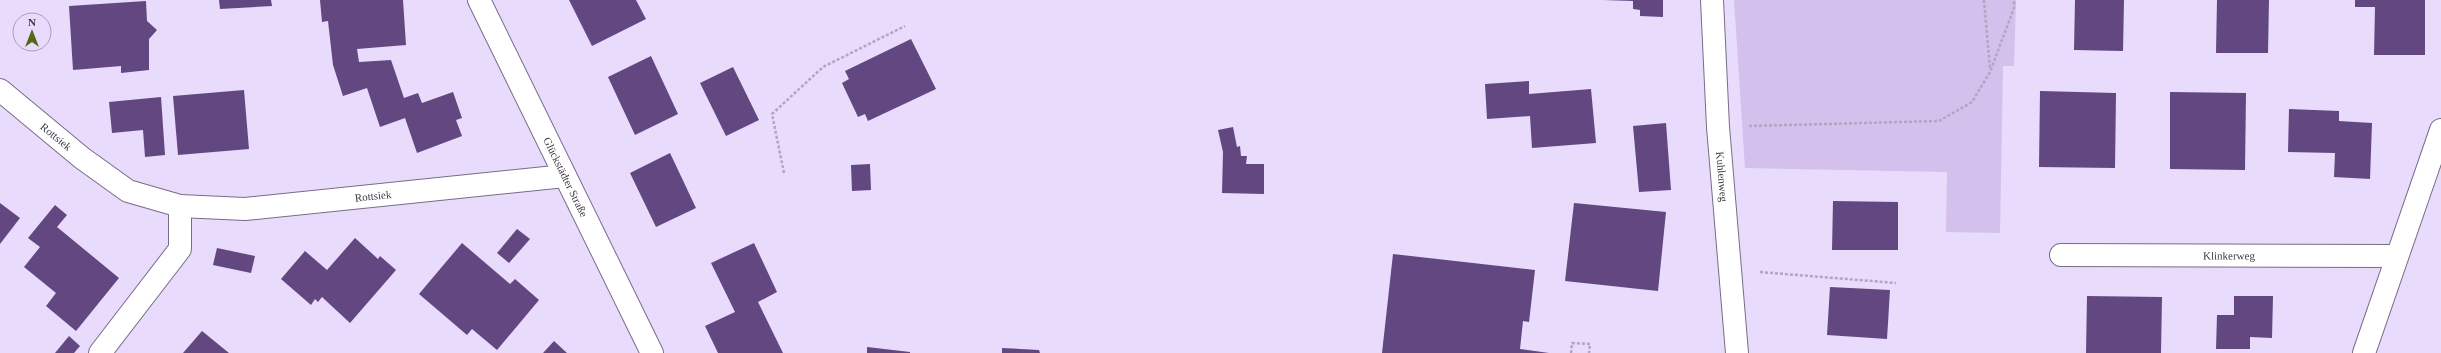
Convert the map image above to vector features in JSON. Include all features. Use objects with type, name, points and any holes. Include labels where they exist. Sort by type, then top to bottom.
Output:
[{"type":"street","name":"Glückstädter Straße","points":[[479,0],[652,353]]},
{"type":"street","name":"Kuhlenweg","points":[[1712,0],[1718,127],[1737,353]]},
{"type":"street","name":"Rottsiek","points":[[0,90],[82,158],[128,191],[180,206],[245,209],[565,176]]},
{"type":"street","points":[[2364,353],[2441,130]]},
{"type":"street","points":[[100,353],[180,249],[180,206]]},
{"type":"street","name":"Klinkerweg","points":[[2061,255],[2397,256]]},
{"type":"path","points":[[1984,0],[1990,72]]},
{"type":"path","points":[[1718,127],[1939,121],[1972,102],[1990,72],[2014,8],[2014,0]]},
{"type":"path","points":[[784,173],[772,114],[824,67],[905,26]]},
{"type":"path","points":[[1730,270],[1896,283]]},
{"type":"path","points":[[1571,353],[1572,343],[1590,344],[1589,353]]},
{"type":"shaded area","points":[[1734,0],[2016,0],[2014,66],[2003,66],[2000,233],[1946,232],[1947,172],[1745,168]]},
{"type":"building","points":[[219,0],[271,0],[272,6],[220,9]]},
{"type":"building","points":[[320,0],[403,0],[406,45],[357,49],[359,62],[391,60],[404,98],[418,93],[422,103],[453,92],[462,118],[456,120],[462,136],[417,153],[405,118],[380,127],[367,88],[343,96],[333,65],[328,21],[322,22]]},
{"type":"building","points":[[569,0],[636,0],[646,19],[592,46]]},
{"type":"building","points":[[1603,0],[1663,0],[1663,17],[1640,16],[1640,10],[1633,9],[1633,1]]},
{"type":"building","points":[[2075,0],[2124,0],[2123,51],[2074,50]]},
{"type":"building","points":[[2217,0],[2269,0],[2268,53],[2216,53]]},
{"type":"building","points":[[2355,0],[2425,0],[2425,55],[2374,55],[2375,7],[2355,7]]},
{"type":"building","points":[[146,1],[147,21],[157,30],[149,39],[149,70],[121,73],[121,66],[73,70],[69,6]]},
{"type":"building","points":[[911,39],[936,89],[868,121],[865,114],[858,117],[842,83],[849,79],[845,71]]},
{"type":"building","points":[[651,56],[678,114],[635,135],[608,77]]},
{"type":"building","points":[[733,67],[759,120],[726,136],[700,83]]},
{"type":"building","points":[[1529,81],[1529,94],[1591,89],[1596,143],[1532,148],[1530,116],[1487,119],[1485,84]]},
{"type":"building","points":[[244,90],[249,149],[178,155],[173,96]]},
{"type":"building","points":[[2040,91],[2116,93],[2115,168],[2039,167]]},
{"type":"building","points":[[2170,92],[2246,93],[2245,170],[2170,169]]},
{"type":"building","points":[[161,97],[165,155],[145,157],[143,130],[112,133],[109,102]]},
{"type":"building","points":[[2289,109],[2339,111],[2339,121],[2372,123],[2370,179],[2334,177],[2335,153],[2288,152]]},
{"type":"building","points":[[1666,123],[1671,190],[1639,192],[1633,126]]},
{"type":"building","points":[[1233,127],[1237,147],[1240,146],[1241,156],[1247,156],[1246,164],[1264,164],[1264,194],[1222,193],[1223,152],[1218,130]]},
{"type":"building","points":[[670,153],[696,208],[656,227],[630,173]]},
{"type":"building","points":[[870,164],[871,190],[852,191],[851,165]]},
{"type":"building","points":[[1833,201],[1898,202],[1898,250],[1832,250]]},
{"type":"building","points":[[0,203],[20,218],[0,244]]},
{"type":"building","points":[[1574,203],[1666,212],[1658,291],[1565,281]]},
{"type":"building","points":[[55,205],[67,215],[57,227],[119,278],[76,331],[46,306],[56,293],[24,267],[40,247],[28,238]]},
{"type":"building","points":[[517,229],[530,239],[509,263],[497,253]]},
{"type":"building","points":[[355,238],[378,259],[380,256],[396,270],[350,323],[322,297],[318,302],[315,299],[311,305],[281,279],[305,251],[327,270]]},
{"type":"building","points":[[462,243],[510,284],[515,279],[539,300],[497,350],[472,329],[467,335],[419,294]]},
{"type":"building","points":[[754,243],[777,292],[758,302],[783,353],[718,353],[705,326],[735,312],[711,263]]},
{"type":"building","points":[[217,248],[255,256],[251,273],[213,265]]},
{"type":"building","points":[[1393,254],[1535,270],[1529,322],[1523,321],[1520,349],[1549,353],[1382,353]]},
{"type":"building","points":[[1830,287],[1890,290],[1887,339],[1827,335]]},
{"type":"building","points":[[2087,296],[2162,297],[2161,353],[2086,353]]},
{"type":"building","points":[[2234,296],[2273,296],[2272,338],[2250,337],[2250,349],[2216,349],[2217,315],[2234,315]]},
{"type":"building","points":[[202,331],[229,353],[183,353]]},
{"type":"building","points":[[69,336],[80,346],[74,353],[55,353]]},
{"type":"building","points":[[554,341],[567,353],[543,353]]},
{"type":"building","points":[[867,347],[910,352],[910,353],[867,353]]},
{"type":"building","points":[[1002,348],[1039,350],[1040,353],[1002,353]]}]
